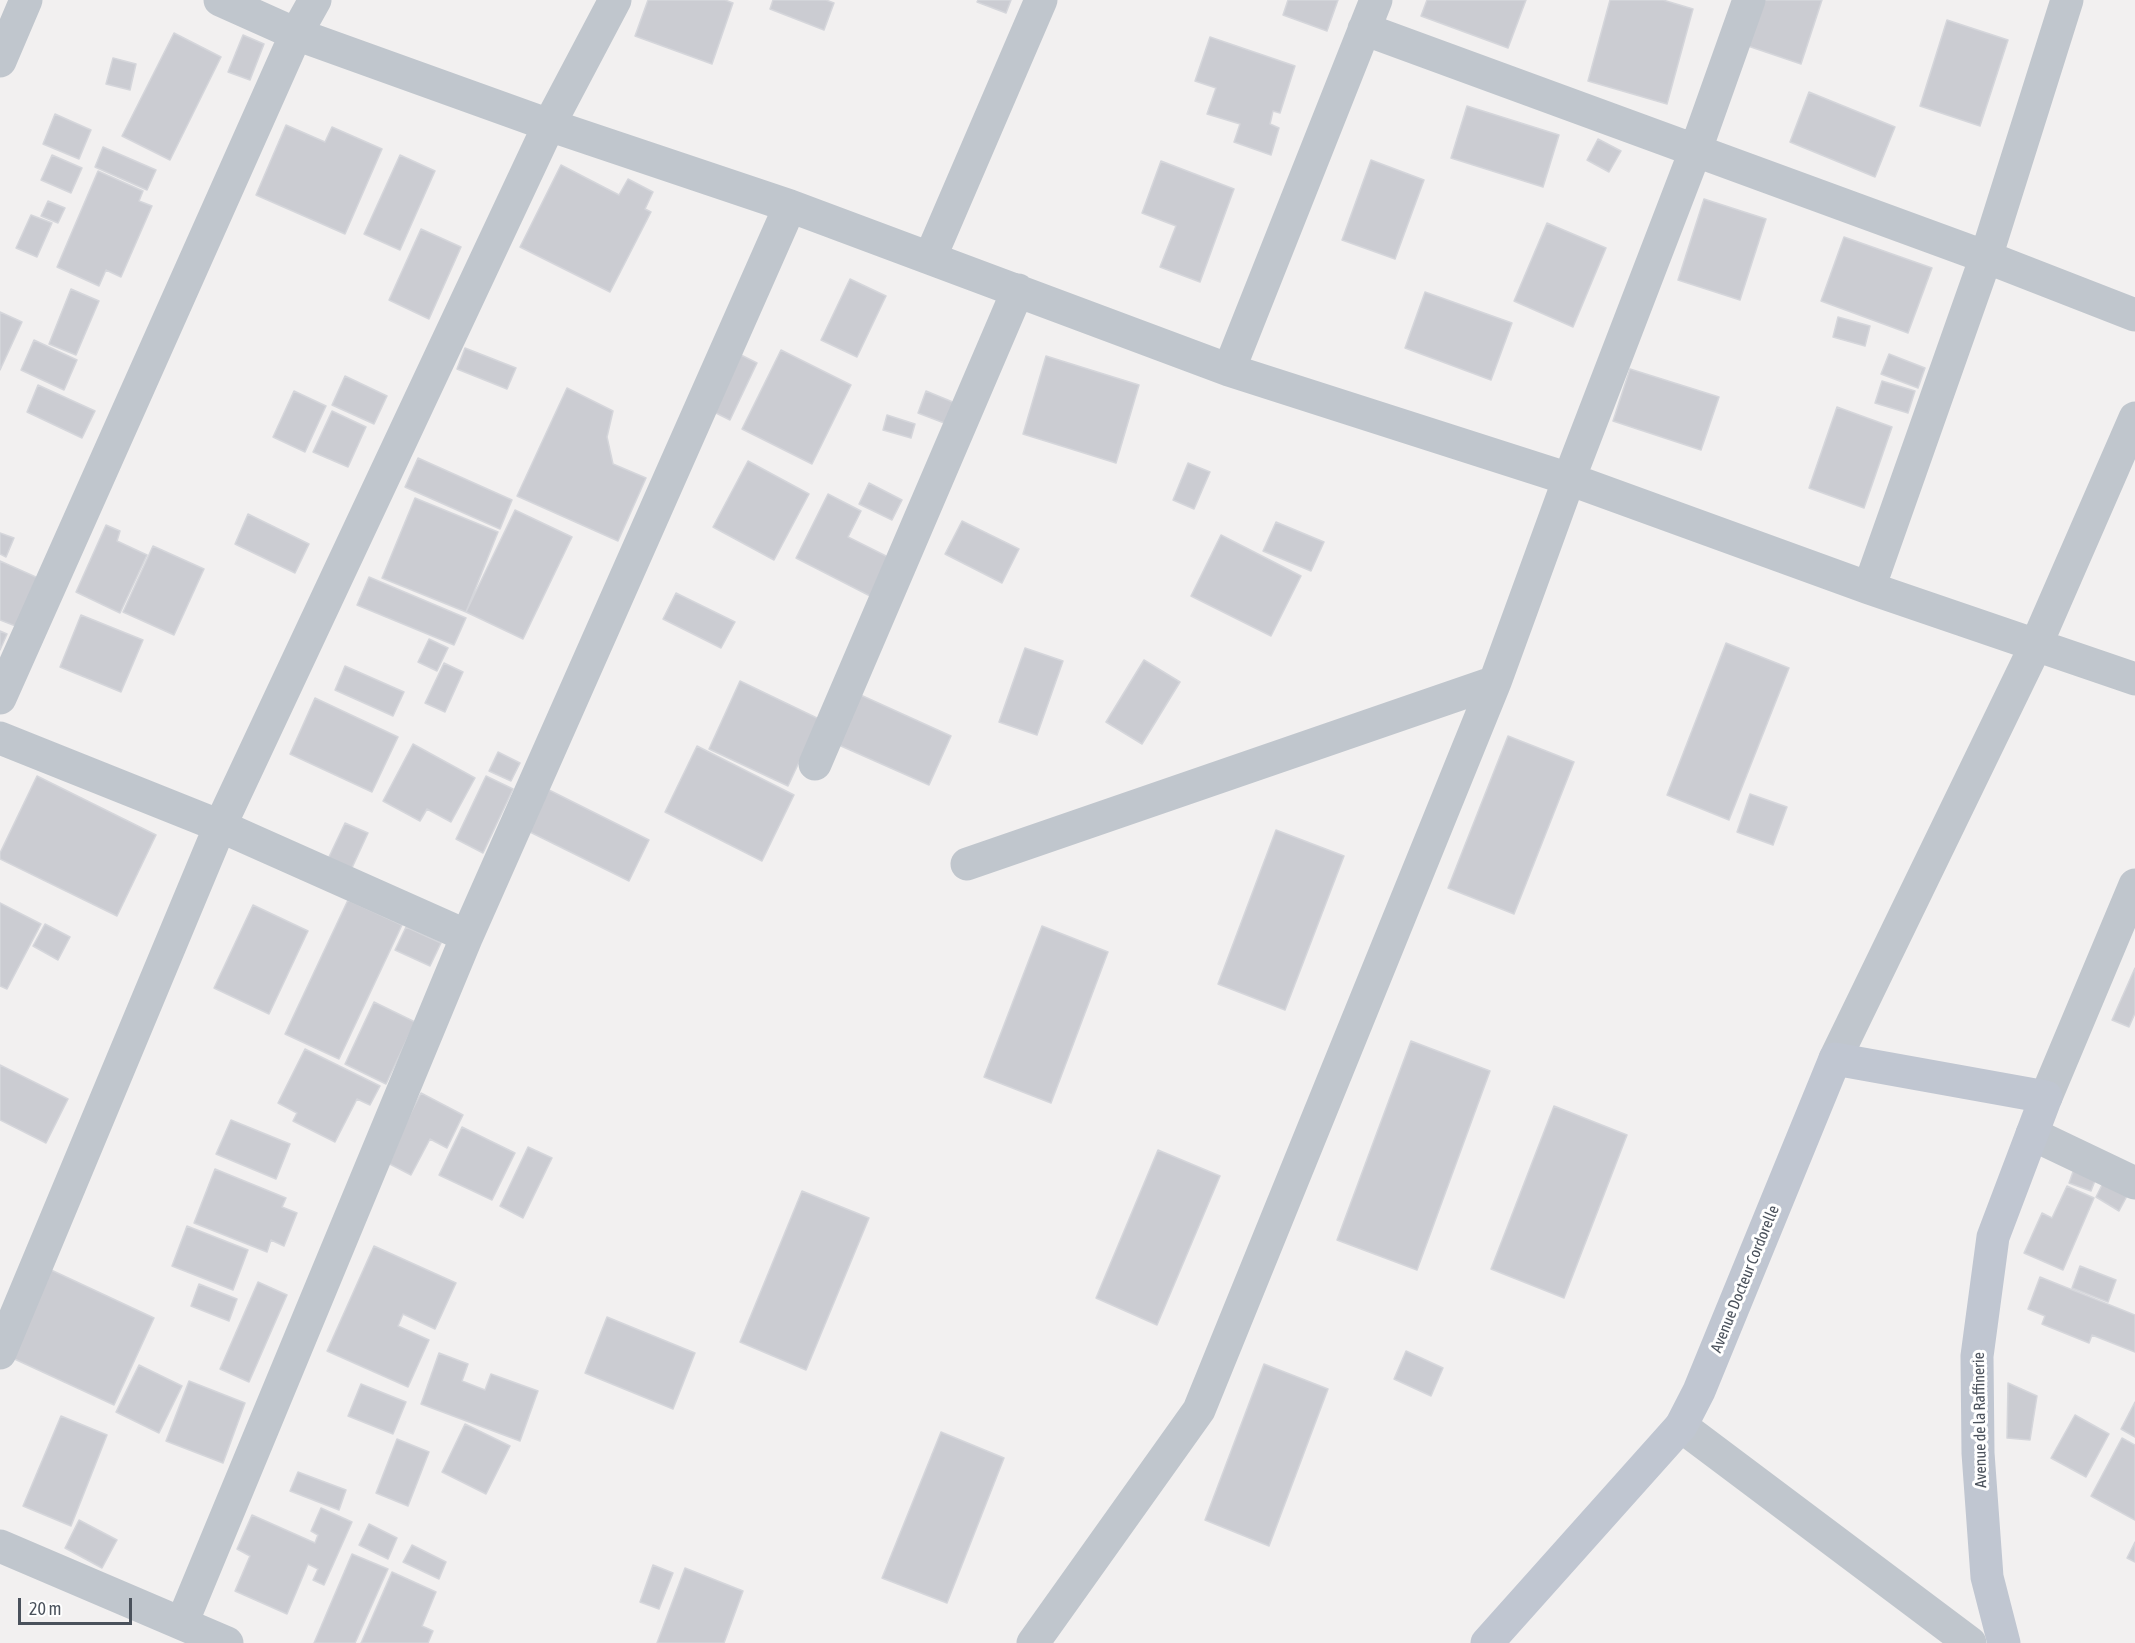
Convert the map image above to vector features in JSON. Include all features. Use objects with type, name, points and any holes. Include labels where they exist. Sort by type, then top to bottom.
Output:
[{"type":"street","points":[[0,61],[27,0]]},
{"type":"street","points":[[220,0],[296,34],[549,125],[790,206],[1229,370],[1569,479],[1869,588],[2135,679]]},
{"type":"street","points":[[0,698],[296,34],[315,0]]},
{"type":"street","points":[[0,1353],[220,826],[549,125],[615,0]]},
{"type":"street","points":[[930,258],[1041,0]]},
{"type":"street","points":[[1033,1643],[1199,1410],[1495,682],[1749,0]]},
{"type":"street","points":[[1869,588],[1986,256],[2067,0]]},
{"type":"street","points":[[1229,370],[1370,14],[1695,149],[1986,256],[2135,315]]},
{"type":"street","points":[[182,1623],[467,936],[790,206]]},
{"type":"street","points":[[815,764],[1018,290]]},
{"type":"street","points":[[2133,894],[2046,1097],[1835,1059],[2036,645],[2135,418]]},
{"type":"street","points":[[967,864],[1495,682]]},
{"type":"street","points":[[0,738],[220,826],[467,936]]},
{"type":"street","name":"Avenue Docteur Cordorelle","points":[[1487,1643],[1681,1426],[1704,1380],[1835,1059]]},
{"type":"street","name":"Avenue de la Raffinerie","points":[[2004,1643],[1988,1576],[1978,1453],[1977,1356],[1993,1237],[2046,1097]]},
{"type":"street","points":[[2032,1134],[2135,1183]]},
{"type":"street","points":[[1681,1426],[1970,1643]]},
{"type":"street","points":[[0,1546],[227,1643]]},
{"type":"building","points":[[648,0],[725,0],[733,3],[712,64],[635,36]]},
{"type":"building","points":[[773,0],[826,0],[834,3],[824,30],[770,9]]},
{"type":"building","points":[[978,0],[1011,0],[1006,13],[977,2]]},
{"type":"building","points":[[1288,0],[1338,0],[1327,31],[1283,15]]},
{"type":"building","points":[[1427,0],[1526,0],[1508,48],[1421,16]]},
{"type":"building","points":[[1610,0],[1663,0],[1693,9],[1667,104],[1588,81]]},
{"type":"building","points":[[1757,0],[1822,0],[1801,64],[1742,44]]},
{"type":"building","points":[[1947,20],[2008,40],[1980,126],[1920,106]]},
{"type":"building","points":[[174,33],[221,57],[170,160],[122,136]]},
{"type":"building","points":[[243,35],[264,44],[250,80],[228,72]]},
{"type":"building","points":[[1210,37],[1295,66],[1280,113],[1273,111],[1270,124],[1279,128],[1271,155],[1234,142],[1240,124],[1207,114],[1216,88],[1195,81]]},
{"type":"building","points":[[113,58],[136,64],[130,90],[106,84]]},
{"type":"building","points":[[1809,92],[1895,127],[1875,177],[1790,142]]},
{"type":"building","points":[[1467,106],[1559,135],[1543,187],[1451,158]]},
{"type":"building","points":[[55,114],[91,130],[79,159],[43,144]]},
{"type":"building","points":[[286,125],[325,142],[332,127],[382,149],[345,234],[256,195]]},
{"type":"building","points":[[1598,139],[1621,151],[1609,172],[1587,160]]},
{"type":"building","points":[[103,147],[156,170],[147,190],[95,167]]},
{"type":"building","points":[[52,155],[82,168],[71,193],[41,180]]},
{"type":"building","points":[[400,155],[435,171],[400,250],[364,234]]},
{"type":"building","points":[[1371,160],[1424,180],[1395,259],[1342,240]]},
{"type":"building","points":[[1161,161],[1234,189],[1200,282],[1160,267],[1176,226],[1142,213]]},
{"type":"building","points":[[561,165],[619,195],[628,179],[653,192],[645,209],[651,212],[610,292],[520,247]]},
{"type":"building","points":[[98,171],[143,191],[139,201],[152,206],[121,277],[106,270],[99,286],[57,267]]},
{"type":"building","points":[[1704,199],[1766,219],[1740,300],[1678,280]]},
{"type":"building","points":[[48,201],[65,208],[58,223],[41,216]]},
{"type":"building","points":[[31,215],[52,223],[37,257],[16,248]]},
{"type":"building","points":[[1547,223],[1606,248],[1573,327],[1514,301]]},
{"type":"building","points":[[421,229],[461,247],[429,319],[389,300]]},
{"type":"building","points":[[1844,237],[1932,268],[1908,333],[1821,301]]},
{"type":"building","points":[[850,279],[886,296],[857,357],[821,340]]},
{"type":"building","points":[[71,289],[99,301],[76,355],[49,344]]},
{"type":"building","points":[[1425,292],[1512,323],[1491,380],[1405,348]]},
{"type":"building","points":[[0,312],[22,322],[0,370]]},
{"type":"building","points":[[1838,317],[1870,326],[1865,346],[1833,337]]},
{"type":"building","points":[[34,340],[77,360],[64,390],[21,370]]},
{"type":"building","points":[[465,348],[516,368],[507,389],[457,369]]},
{"type":"building","points":[[781,350],[851,385],[812,464],[742,429]]},
{"type":"building","points":[[1889,354],[1925,368],[1918,388],[1881,374]]},
{"type":"building","points":[[741,355],[757,363],[730,420],[714,412]]},
{"type":"building","points":[[1046,356],[1139,385],[1116,463],[1023,434]]},
{"type":"building","points":[[1630,369],[1719,397],[1701,450],[1613,421]]},
{"type":"building","points":[[345,376],[387,396],[374,424],[332,405]]},
{"type":"building","points":[[1882,381],[1915,391],[1908,413],[1875,403]]},
{"type":"building","points":[[38,385],[95,411],[82,438],[27,412]]},
{"type":"building","points":[[567,388],[613,411],[607,437],[613,464],[646,478],[618,541],[517,496]]},
{"type":"building","points":[[294,391],[326,406],[305,452],[273,437]]},
{"type":"building","points":[[926,391],[960,405],[952,426],[918,413]]},
{"type":"building","points":[[1837,407],[1892,427],[1864,508],[1809,488]]},
{"type":"building","points":[[332,411],[366,427],[348,467],[313,452]]},
{"type":"building","points":[[887,415],[915,424],[911,438],[883,430]]},
{"type":"building","points":[[418,458],[512,500],[500,529],[405,487]]},
{"type":"building","points":[[748,461],[809,494],[774,560],[713,527]]},
{"type":"building","points":[[1188,463],[1210,472],[1194,509],[1173,500]]},
{"type":"building","points":[[869,483],[902,500],[892,520],[859,504]]},
{"type":"building","points":[[828,494],[861,511],[848,537],[896,561],[876,599],[796,558]]},
{"type":"building","points":[[415,498],[498,532],[466,612],[382,578]]},
{"type":"building","points":[[515,510],[572,537],[523,639],[466,612]]},
{"type":"building","points":[[248,514],[309,544],[295,573],[235,544]]},
{"type":"building","points":[[962,521],[1019,549],[1002,583],[945,554]]},
{"type":"building","points":[[1276,522],[1324,542],[1311,571],[1263,551]]},
{"type":"building","points":[[106,525],[120,531],[117,541],[147,555],[120,613],[76,592]]},
{"type":"building","points":[[0,533],[14,538],[6,557],[0,554]]},
{"type":"building","points":[[1221,535],[1301,576],[1271,636],[1191,596]]},
{"type":"building","points":[[153,546],[204,569],[174,635],[123,612]]},
{"type":"building","points":[[0,561],[38,578],[18,627],[0,620]]},
{"type":"building","points":[[369,577],[466,618],[454,645],[357,605]]},
{"type":"building","points":[[676,593],[735,622],[721,648],[663,619]]},
{"type":"building","points":[[81,615],[143,640],[121,692],[60,667]]},
{"type":"building","points":[[0,631],[7,634],[0,650]]},
{"type":"building","points":[[429,639],[448,648],[437,671],[418,662]]},
{"type":"building","points":[[1726,643],[1789,668],[1729,820],[1667,795]]},
{"type":"building","points":[[1025,648],[1063,661],[1037,735],[999,722]]},
{"type":"building","points":[[1144,660],[1180,682],[1142,744],[1106,722]]},
{"type":"building","points":[[444,663],[463,672],[445,712],[425,703]]},
{"type":"building","points":[[345,666],[404,692],[393,716],[335,690]]},
{"type":"building","points":[[740,681],[819,719],[788,786],[709,749]]},
{"type":"building","points":[[854,692],[951,736],[929,785],[832,742]]},
{"type":"building","points":[[315,698],[398,737],[372,792],[290,754]]},
{"type":"building","points":[[1508,736],[1574,762],[1514,914],[1448,888]]},
{"type":"building","points":[[413,744],[475,778],[451,822],[427,809],[420,821],[383,801]]},
{"type":"building","points":[[697,746],[794,795],[762,861],[665,812]]},
{"type":"building","points":[[498,752],[520,763],[511,781],[489,771]]},
{"type":"building","points":[[37,776],[156,835],[117,916],[0,859],[0,853]]},
{"type":"building","points":[[486,776],[513,789],[483,853],[456,839]]},
{"type":"building","points":[[549,790],[649,840],[629,881],[528,831]]},
{"type":"building","points":[[1750,794],[1787,807],[1773,845],[1737,832]]},
{"type":"building","points":[[345,823],[368,833],[351,870],[328,859]]},
{"type":"building","points":[[1276,830],[1344,856],[1285,1010],[1218,984]]},
{"type":"building","points":[[348,900],[402,925],[339,1059],[285,1034]]},
{"type":"building","points":[[0,903],[41,924],[7,989],[0,986]]},
{"type":"building","points":[[253,905],[308,931],[269,1014],[214,988]]},
{"type":"building","points":[[45,924],[70,937],[58,960],[33,946]]},
{"type":"building","points":[[1042,926],[1108,952],[1051,1103],[984,1077]]},
{"type":"building","points":[[406,927],[441,943],[430,966],[395,950]]},
{"type":"building","points":[[2135,968],[2135,1013],[2129,1027],[2112,1020]]},
{"type":"building","points":[[374,1002],[415,1022],[386,1084],[345,1064]]},
{"type":"building","points":[[1411,1041],[1490,1071],[1417,1270],[1337,1240]]},
{"type":"building","points":[[305,1049],[380,1086],[370,1105],[357,1099],[335,1142],[293,1121],[297,1113],[278,1103]]},
{"type":"building","points":[[0,1065],[68,1099],[46,1143],[0,1120]]},
{"type":"building","points":[[421,1093],[463,1115],[447,1148],[430,1139],[411,1175],[386,1162]]},
{"type":"building","points":[[1554,1106],[1627,1135],[1564,1298],[1491,1269]]},
{"type":"building","points":[[231,1120],[290,1144],[276,1179],[216,1154]]},
{"type":"building","points":[[462,1127],[515,1153],[492,1200],[439,1175]]},
{"type":"building","points":[[528,1147],[552,1158],[523,1218],[500,1206]]},
{"type":"building","points":[[1158,1150],[1220,1176],[1157,1325],[1096,1298]]},
{"type":"building","points":[[215,1169],[286,1198],[282,1207],[297,1213],[284,1246],[271,1240],[267,1252],[194,1223]]},
{"type":"building","points":[[2074,1169],[2096,1178],[2091,1191],[2069,1183]]},
{"type":"building","points":[[2103,1183],[2127,1196],[2119,1211],[2096,1197]]},
{"type":"building","points":[[2067,1186],[2094,1198],[2063,1270],[2024,1253],[2042,1213],[2052,1218]]},
{"type":"building","points":[[802,1191],[869,1218],[806,1370],[740,1342]]},
{"type":"building","points":[[187,1226],[248,1250],[233,1290],[172,1266]]},
{"type":"building","points":[[374,1246],[456,1283],[435,1329],[403,1314],[398,1326],[429,1340],[408,1387],[327,1351]]},
{"type":"building","points":[[2080,1266],[2116,1280],[2108,1302],[2072,1288]]},
{"type":"building","points":[[49,1269],[154,1318],[114,1405],[8,1356]]},
{"type":"building","points":[[2040,1277],[2135,1315],[2135,1352],[2092,1335],[2089,1343],[2042,1324],[2045,1316],[2028,1309]]},
{"type":"building","points":[[258,1282],[287,1295],[249,1382],[220,1369]]},
{"type":"building","points":[[199,1284],[237,1299],[229,1321],[191,1306]]},
{"type":"building","points":[[607,1317],[695,1353],[673,1409],[585,1373]]},
{"type":"building","points":[[1406,1351],[1443,1368],[1431,1396],[1394,1379]]},
{"type":"building","points":[[439,1353],[468,1364],[462,1381],[485,1390],[491,1374],[538,1391],[520,1441],[421,1404]]},
{"type":"building","points":[[1264,1364],[1328,1389],[1269,1546],[1205,1520]]},
{"type":"building","points":[[139,1365],[182,1386],[159,1433],[116,1412]]},
{"type":"building","points":[[189,1381],[245,1403],[223,1463],[166,1441]]},
{"type":"building","points":[[2008,1383],[2037,1396],[2030,1440],[2007,1438]]},
{"type":"building","points":[[361,1384],[406,1402],[393,1434],[348,1416]]},
{"type":"building","points":[[2135,1402],[2135,1437],[2121,1429]]},
{"type":"building","points":[[2075,1415],[2109,1434],[2086,1477],[2051,1458]]},
{"type":"building","points":[[61,1416],[107,1435],[71,1526],[23,1506]]},
{"type":"building","points":[[465,1424],[510,1446],[486,1494],[442,1472]]},
{"type":"building","points":[[941,1432],[1004,1458],[947,1603],[882,1578]]},
{"type":"building","points":[[2122,1438],[2135,1445],[2135,1520],[2091,1496]]},
{"type":"building","points":[[397,1439],[429,1452],[408,1506],[376,1493]]},
{"type":"building","points":[[298,1472],[346,1490],[339,1510],[290,1491]]},
{"type":"building","points":[[321,1508],[352,1522],[324,1585],[313,1580],[318,1569],[308,1564],[287,1614],[235,1591],[250,1556],[237,1549],[252,1515],[315,1543],[318,1535],[311,1531]]},
{"type":"building","points":[[79,1520],[117,1540],[102,1568],[65,1548]]},
{"type":"building","points":[[369,1524],[397,1538],[388,1559],[359,1545]]},
{"type":"building","points":[[2135,1542],[2135,1562],[2127,1558]]},
{"type":"building","points":[[412,1545],[446,1562],[439,1579],[403,1562]]},
{"type":"building","points":[[352,1554],[388,1569],[355,1643],[314,1643]]},
{"type":"building","points":[[653,1565],[673,1573],[659,1609],[640,1602]]},
{"type":"building","points":[[685,1568],[743,1591],[724,1643],[657,1643]]},
{"type":"building","points":[[392,1572],[436,1592],[422,1626],[433,1631],[428,1643],[361,1643]]}]
